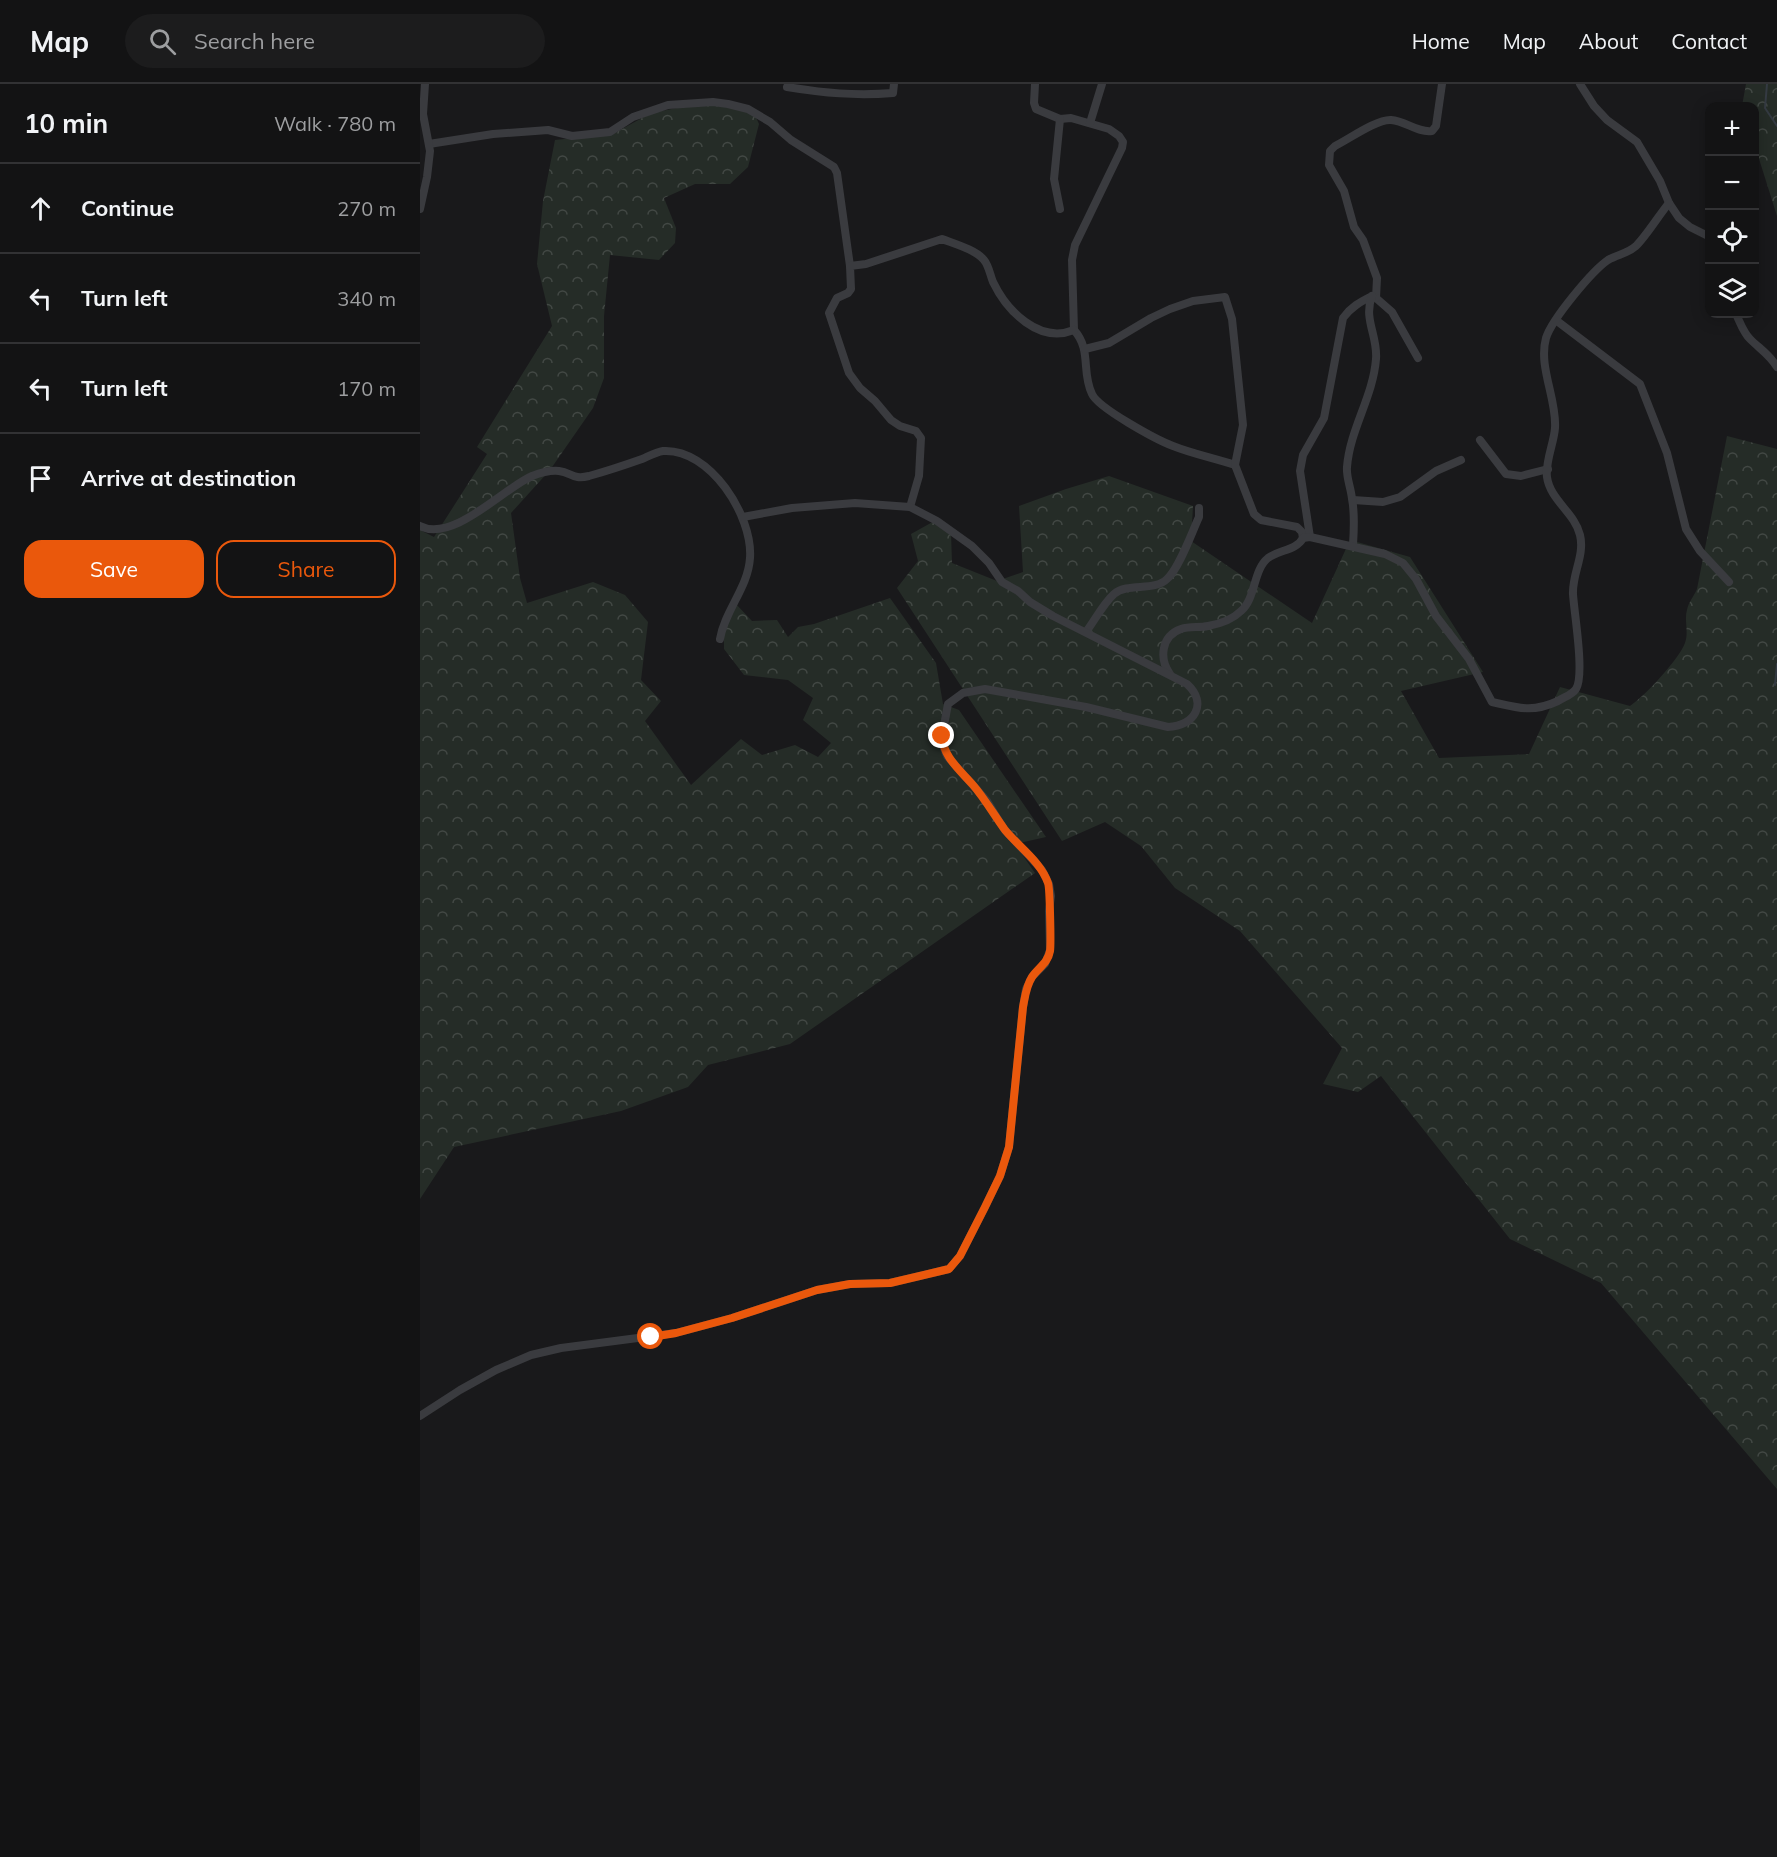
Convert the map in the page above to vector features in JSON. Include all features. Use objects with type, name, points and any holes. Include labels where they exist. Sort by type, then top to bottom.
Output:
[{"type":"street","points":[[420,209],[427,177],[429,144],[423,114],[425,84]]},
{"type":"street","points":[[787,87],[834,95],[882,94],[893,93],[894,84]]},
{"type":"street","points":[[1035,84],[1036,109]]},
{"type":"street","points":[[1090,123],[1102,84]]},
{"type":"street","points":[[1353,545],[1353,500],[1347,469],[1352,439],[1372,384],[1376,358],[1375,341],[1368,321],[1368,306],[1374,297],[1377,278],[1363,240],[1354,227],[1344,191],[1329,165],[1330,150],[1381,122],[1392,120],[1425,132],[1432,131],[1436,126],[1442,84]]},
{"type":"street","points":[[1580,84],[1606,120],[1637,142],[1679,218],[1705,234]]},
{"type":"street","points":[[429,144],[494,134],[548,130],[572,136],[610,132],[633,117],[668,105],[699,102],[729,104],[748,110],[770,122],[791,140],[834,168],[837,173],[850,266],[850,289],[848,293],[837,298],[829,313],[849,373],[860,388],[891,420],[900,426],[916,430],[921,438],[919,476],[910,507]]},
{"type":"street","points":[[1029,116],[1036,109]]},
{"type":"street","points":[[1036,109],[1060,119],[1071,118],[1109,129],[1123,142],[1073,252],[1074,330],[1081,338],[1085,349],[1088,387],[1094,398],[1100,404],[1172,445],[1234,465]]},
{"type":"street","points":[[1060,119],[1054,179],[1060,209]]},
{"type":"street","points":[[1085,349],[1109,343],[1170,309],[1193,302],[1225,297],[1234,329],[1243,425],[1234,465],[1254,514],[1261,520],[1297,527],[1306,537],[1353,545],[1385,554],[1403,563],[1413,574],[1436,616],[1469,659],[1492,702],[1531,709],[1544,708],[1570,695],[1578,687],[1580,667],[1573,591],[1581,552],[1580,536],[1573,518],[1549,485],[1548,469],[1555,427],[1545,358],[1546,338],[1580,286],[1610,259],[1626,254],[1637,244],[1669,203]]},
{"type":"street","points":[[850,266],[866,264],[942,239],[983,258],[1003,300],[1022,320],[1048,334],[1074,330]]},
{"type":"street","points":[[1374,297],[1392,312],[1418,358]]},
{"type":"street","points":[[1306,537],[1300,471],[1303,454],[1324,418],[1343,318],[1349,309],[1374,297]]},
{"type":"street","points":[[1738,318],[1750,339],[1765,351],[1777,367]]},
{"type":"street","points":[[1557,321],[1641,384],[1667,453],[1686,529],[1700,551],[1729,582]]},
{"type":"street","points":[[1480,440],[1506,474],[1521,476],[1548,469]]},
{"type":"street","points":[[420,525],[431,530],[441,529],[455,523],[488,507],[516,484],[534,476],[560,471],[574,477],[588,476],[661,451],[676,452],[694,458],[706,467],[734,500],[743,517],[750,549],[748,572],[722,625],[720,639]]},
{"type":"street","points":[[1353,500],[1383,502],[1400,497],[1436,471],[1461,460]]},
{"type":"street","points":[[420,1416],[496,1370],[531,1355],[561,1348],[676,1333],[732,1318],[817,1290],[850,1284],[890,1283],[949,1269],[960,1256],[985,1207],[1000,1176],[1009,1147],[1026,989],[1032,977],[1045,963],[1050,951],[1051,896],[1049,884],[1042,870],[1004,829],[987,801],[947,756],[942,736],[948,704],[963,693],[985,689],[1086,707],[1168,727],[1179,727],[1194,715],[1197,702],[1192,688],[1030,602],[1018,591],[1002,582],[989,563],[972,546],[937,521],[910,507],[855,503],[792,508],[743,517]]},
{"type":"street","points":[[1086,632],[1114,593],[1167,580],[1178,563],[1199,517],[1199,508]]},
{"type":"street","points":[[1170,675],[1162,654],[1167,639],[1180,629],[1209,626],[1226,621],[1242,610],[1267,559],[1299,544],[1306,537]]},
{"type":"green space","points":[[1746,84],[1777,84],[1777,216],[1759,159],[1759,102],[1743,102]]},
{"type":"green space","points":[[698,104],[726,105],[754,113],[759,124],[748,167],[730,184],[695,184],[664,198],[676,228],[675,243],[659,260],[610,255],[604,316],[604,378],[593,408],[550,470],[511,513],[520,578],[527,603],[593,582],[625,595],[648,622],[641,680],[661,701],[645,721],[691,785],[741,739],[762,755],[795,745],[818,757],[831,743],[803,720],[813,698],[788,680],[744,675],[724,649],[724,626],[735,603],[752,621],[777,620],[788,637],[798,627],[814,624],[890,598],[936,663],[943,704],[959,710],[1046,837],[1015,844],[1035,873],[790,1044],[708,1065],[688,1087],[621,1111],[454,1147],[420,1199],[420,530],[434,537],[487,454],[477,447],[552,326],[537,264],[543,201],[555,140],[613,134],[651,113]]},
{"type":"green space","points":[[1727,436],[1777,449],[1777,1489],[1601,1283],[1510,1239],[1381,1076],[1358,1092],[1323,1084],[1342,1048],[1240,931],[1175,888],[1141,846],[1105,822],[1062,841],[897,588],[918,561],[911,534],[938,519],[951,534],[952,563],[997,581],[1023,572],[1019,506],[1109,476],[1193,506],[1191,541],[1312,623],[1350,540],[1410,557],[1483,672],[1401,691],[1439,758],[1529,754],[1560,687],[1630,706],[1661,677],[1682,650],[1686,639],[1687,610],[1697,589]]},
{"type":"waterway","points":[[1767,84],[1765,108],[1777,126]]},
{"type":"waterway","points":[[1775,685],[1777,664]]},
{"type":"route","points":[[651,1337],[676,1333],[732,1318],[817,1290],[850,1284],[890,1283],[949,1269],[960,1256],[985,1207],[1000,1176],[1009,1147],[1026,989],[1032,977],[1045,963],[1050,951],[1051,896],[1049,884],[1042,870],[1004,829],[987,801],[947,756],[942,736]]}]
